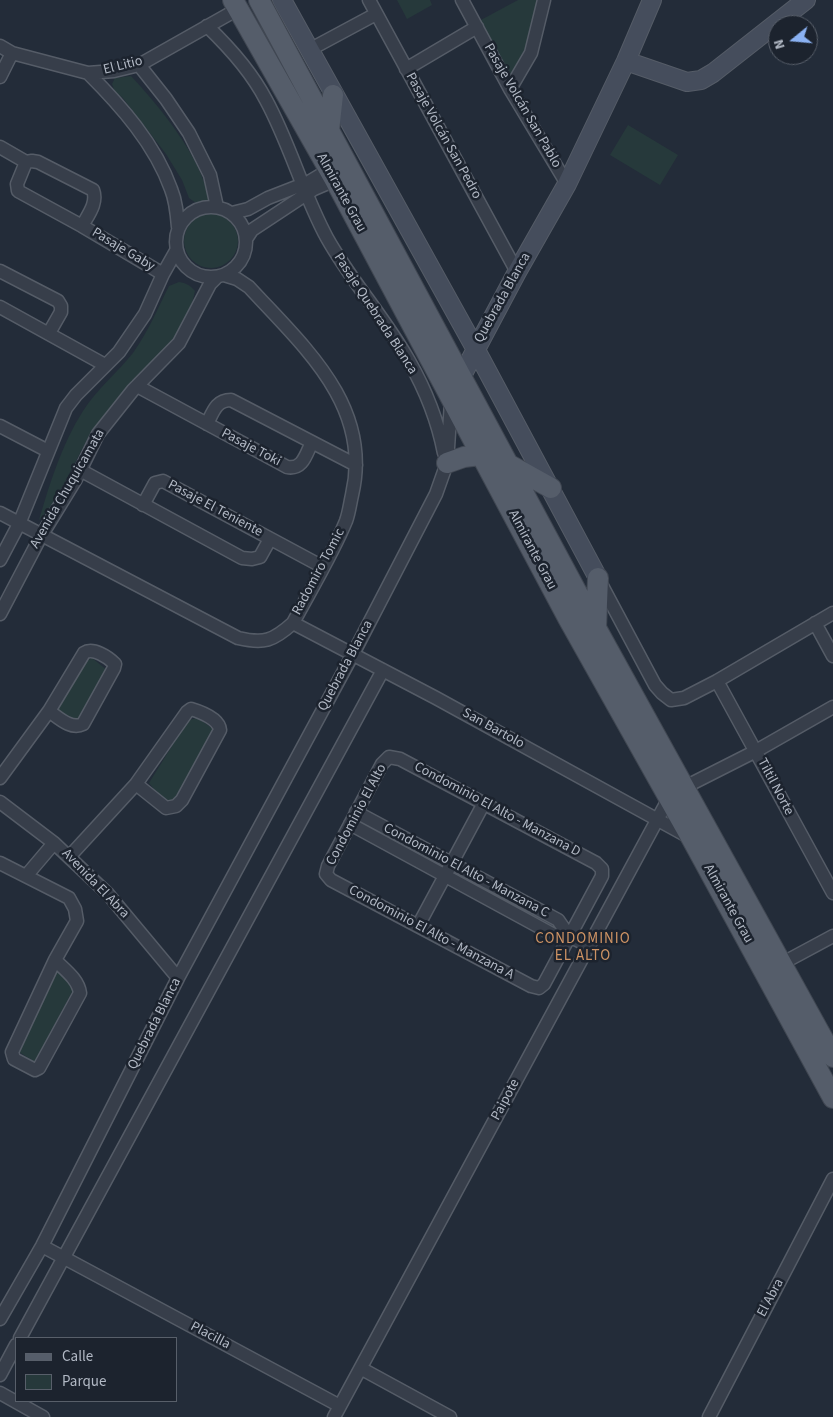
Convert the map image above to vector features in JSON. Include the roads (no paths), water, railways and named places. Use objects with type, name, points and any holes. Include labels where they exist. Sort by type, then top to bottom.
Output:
[{"type":"main road","name":"Almirante Grau","points":[[259,0],[596,628],[676,793],[692,839],[833,1098]]},
{"type":"main road","name":"Almirante Grau","points":[[235,4],[332,175],[573,626],[781,964],[833,1057]]},
{"type":"main road","points":[[329,131],[333,95]]},
{"type":"main road","points":[[447,463],[464,457],[480,455]]},
{"type":"main road","points":[[508,464],[550,488]]},
{"type":"main road","points":[[596,628],[598,578]]},
{"type":"street","points":[[282,0],[475,348],[662,693],[671,700],[684,698],[717,681],[833,613]]},
{"type":"street","name":"Pasaje Volcán San Pedro","points":[[369,0],[517,272]]},
{"type":"street","name":"Pasaje Volcán San Pablo","points":[[462,0],[510,89],[567,184]]},
{"type":"street","points":[[510,89],[531,53],[544,0]]},
{"type":"street","points":[[626,61],[687,82],[701,80],[713,73],[806,0]]},
{"type":"street","name":"Quebrada Blanca","points":[[0,1319],[42,1246],[178,978],[353,654],[436,494],[447,463],[451,399],[461,375],[567,184],[626,61],[649,1]]},
{"type":"street","name":"El Litio","points":[[0,46],[12,53],[88,73],[114,70],[139,65],[207,26],[235,4]]},
{"type":"street","points":[[309,50],[376,14]]},
{"type":"street","name":"Pasaje Quebrada Blanca","points":[[207,26],[242,63],[266,98],[318,222],[341,263],[409,361],[436,425],[447,463]]},
{"type":"street","name":"Pasaje Volcán San Pablo","points":[[406,68],[477,27]]},
{"type":"street","points":[[0,77],[12,53]]},
{"type":"street","points":[[139,65],[189,134],[210,175],[218,206]]},
{"type":"street","name":"Avenida Chuquicamata","points":[[0,560],[19,524],[66,408],[76,395],[119,352],[145,314],[163,274],[176,251],[175,239],[178,227],[172,189],[161,166],[146,141],[117,102],[88,73]]},
{"type":"street","name":"Pasaje Gaby","points":[[0,147],[26,162],[38,162],[93,190],[94,203],[82,226]]},
{"type":"street","name":"Pasaje Gaby","points":[[26,162],[17,184],[18,191],[163,274]]},
{"type":"street","points":[[246,239],[252,230],[304,190],[332,175]]},
{"type":"street","points":[[232,213],[248,209],[268,198],[304,190]]},
{"type":"street","points":[[178,227],[185,217],[194,210],[206,206],[218,206],[232,213],[242,225],[246,239],[246,247],[240,261]]},
{"type":"street","points":[[176,251],[182,263],[192,272],[204,277],[221,276]]},
{"type":"street","name":"Avenida Chuquicamata","points":[[0,614],[98,434],[137,386],[179,343],[210,284],[236,267],[240,261]]},
{"type":"street","name":"Radomiro Tomic","points":[[240,261],[249,287]]},
{"type":"street","points":[[0,271],[58,301],[62,306],[61,312],[49,333]]},
{"type":"street","name":"Radomiro Tomic","points":[[0,513],[238,638],[256,642],[267,641],[281,634],[293,623],[346,520],[355,482],[354,435],[343,404],[314,358],[249,287],[237,280],[221,276]]},
{"type":"street","points":[[0,307],[105,365]]},
{"type":"street","name":"Pasaje Toki","points":[[137,386],[287,467],[293,468],[300,465],[312,442]]},
{"type":"street","name":"Pasaje Toki","points":[[207,424],[217,404],[224,400],[231,400],[356,465]]},
{"type":"street","points":[[0,426],[48,451]]},
{"type":"street","name":"Pasaje El Teniente","points":[[80,470],[242,558],[252,559],[260,557],[270,539]]},
{"type":"street","name":"Pasaje El Teniente","points":[[143,505],[155,483],[163,481],[323,567]]},
{"type":"street","name":"San Bartolo","points":[[293,623],[383,670],[692,839]]},
{"type":"street","points":[[815,623],[833,656]]},
{"type":"street","points":[[0,778],[48,712],[84,653],[93,651],[115,664],[83,724],[73,727],[48,712]]},
{"type":"street","points":[[21,1337],[383,670]]},
{"type":"street","name":"Tiltil Norte","points":[[717,681],[833,893]]},
{"type":"street","points":[[676,793],[756,751],[833,707]]},
{"type":"street","points":[[69,857],[136,784],[187,712],[196,710],[219,725],[220,730],[182,800],[176,806],[166,808],[136,784]]},
{"type":"street","name":"Condominio El Alto - Manzana D","points":[[390,757],[400,759],[596,863],[602,869],[602,876],[570,936]]},
{"type":"street","name":"Condominio El Alto","points":[[326,874],[382,764],[390,757]]},
{"type":"street","name":"Paipote","points":[[337,1411],[362,1368],[657,820],[676,793]]},
{"type":"street","name":"Avenida El Abra","points":[[0,802],[54,843],[108,894],[178,978]]},
{"type":"street","points":[[418,926],[484,803]]},
{"type":"street","name":"Condominio El Alto - Manzana C","points":[[356,812],[558,920],[570,936]]},
{"type":"street","points":[[350,824],[554,935],[570,936],[590,946]]},
{"type":"street","points":[[26,876],[54,843]]},
{"type":"street","points":[[0,863],[70,898],[75,909],[76,921],[56,960],[12,1052],[14,1059],[34,1070],[39,1068],[80,993],[79,986],[75,980],[56,960]]},
{"type":"street","name":"Condominio El Alto - Manzana A","points":[[326,874],[331,880],[531,986],[539,988],[544,984],[570,936]]},
{"type":"street","points":[[781,964],[833,936]]},
{"type":"street","name":"El Abra","points":[[709,1417],[833,1179]]},
{"type":"street","name":"Placilla","points":[[42,1246],[337,1411]]},
{"type":"street","points":[[0,1375],[15,1347]]},
{"type":"street","points":[[362,1368],[450,1417]]},
{"type":"street","points":[[2,1394],[15,1401]]},
{"type":"street","points":[[16,1402],[43,1417]]},
{"type":"district","name":"CONDOMINIO EL ALTO","points":[[583,948]]}]
